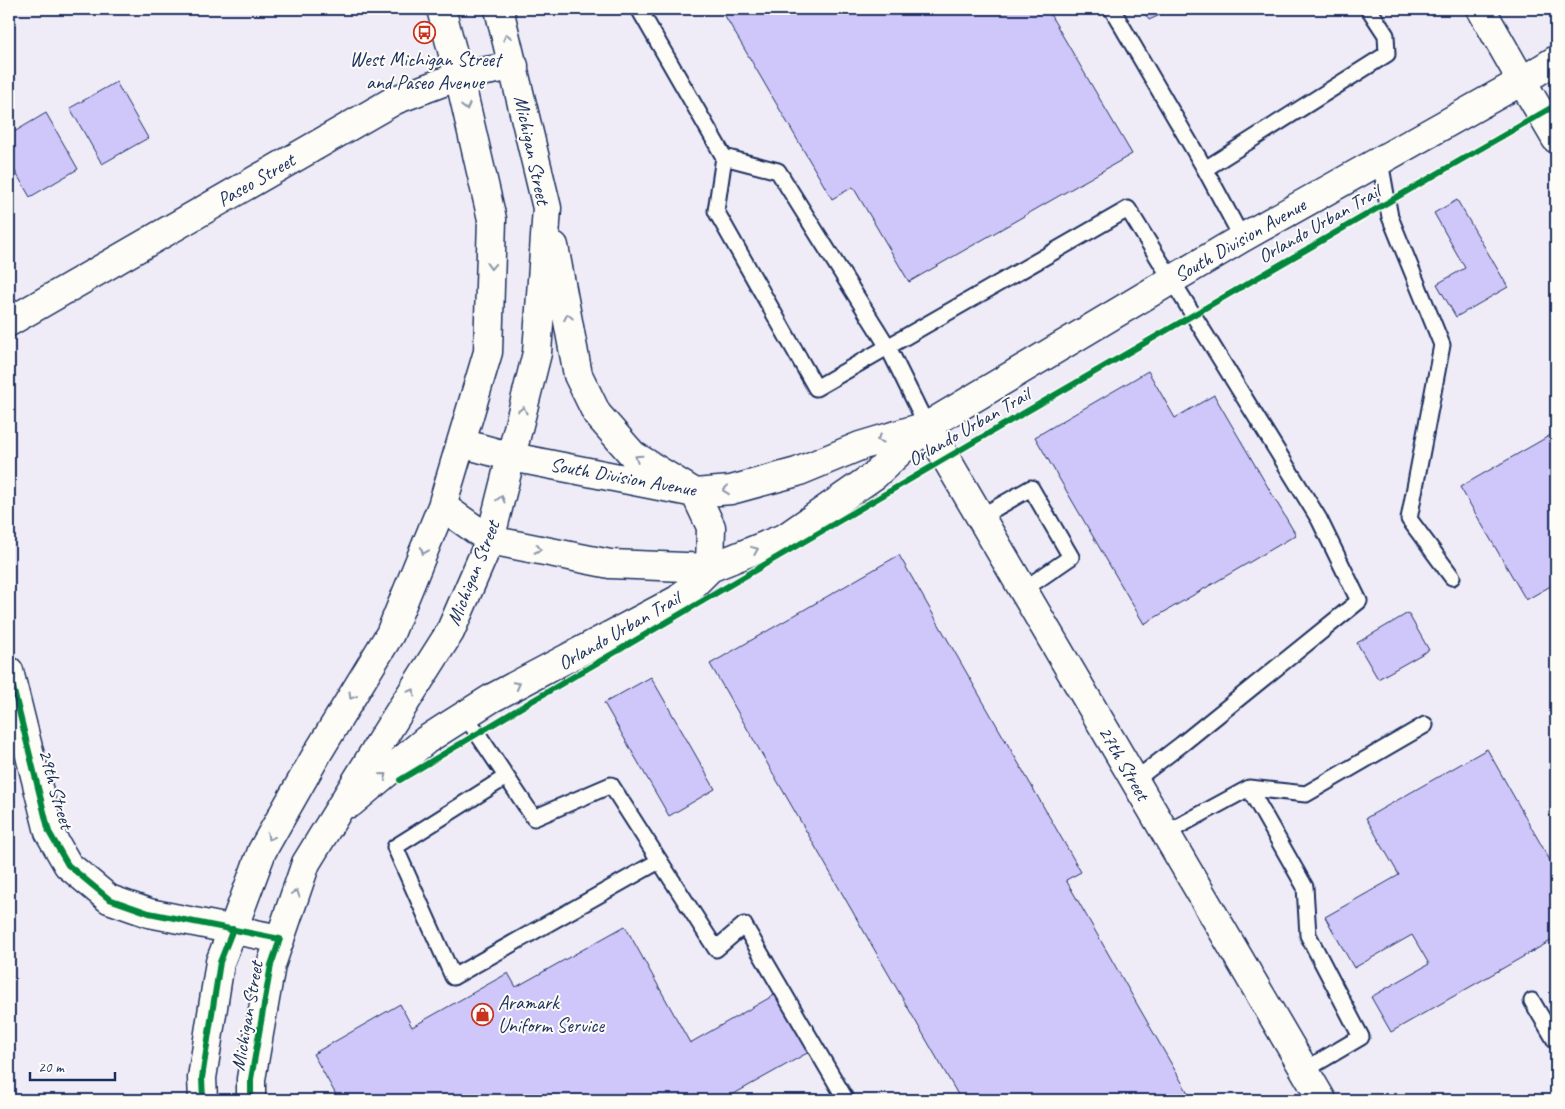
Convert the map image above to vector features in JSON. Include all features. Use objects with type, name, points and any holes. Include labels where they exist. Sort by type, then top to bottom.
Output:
[{"type":"street","name":"Michigan Street","points":[[203,1100],[202,1078],[220,962],[262,851],[317,754],[390,634],[442,506],[488,352],[492,219],[459,76],[441,9]]},
{"type":"street","name":"Michigan Street","points":[[251,1100],[251,1079],[271,965],[306,863],[450,632],[490,540],[537,353],[547,208],[500,9]]},
{"type":"street","points":[[1481,9],[1556,139]]},
{"type":"street","name":"South Division Avenue","points":[[442,506],[490,540],[610,564],[710,568],[786,537],[875,475],[926,426],[1242,238],[1522,81],[1556,60]]},
{"type":"street","name":"Paseo Street","points":[[9,322],[395,100],[459,76],[514,66]]},
{"type":"street","points":[[333,819],[426,740],[500,694],[679,598],[710,568],[711,527],[695,493],[633,455],[597,414],[578,375],[547,208]]},
{"type":"street","name":"South Division Avenue","points":[[461,443],[512,458],[695,493],[731,490],[798,472],[860,446],[926,426]]},
{"type":"street","name":"27th Street","points":[[926,426],[1322,1100]]},
{"type":"street","name":"29th Street","points":[[9,671],[49,832],[68,865],[109,899],[149,913],[280,939]]},
{"type":"lane","points":[[639,9],[724,157],[716,211],[816,388],[1128,209],[1319,519],[1359,601],[1135,780]]},
{"type":"lane","points":[[1112,9],[1205,169],[1242,238]]},
{"type":"lane","points":[[1205,169],[1387,54],[1386,35],[1369,9]]},
{"type":"lane","points":[[724,157],[778,171],[888,347],[926,426]]},
{"type":"lane","points":[[1380,160],[1390,217],[1442,345],[1409,519],[1452,577]]},
{"type":"lane","points":[[980,517],[1031,488],[1071,557],[1023,590]]},
{"type":"lane","points":[[465,715],[534,818],[611,785],[716,949],[744,925],[846,1100]]},
{"type":"lane","points":[[1166,833],[1249,788],[1306,794],[1425,725]]},
{"type":"lane","points":[[506,777],[395,847],[452,978],[659,861]]},
{"type":"lane","points":[[1249,788],[1304,887],[1308,934],[1361,1037],[1305,1070]]},
{"type":"lane","points":[[1532,1001],[1556,1042]]},
{"type":"building","points":[[721,9],[1047,9],[1132,154],[909,282],[853,187],[832,199]]},
{"type":"building","points":[[1142,9],[1170,9],[1171,10],[1149,20]]},
{"type":"building","points":[[116,82],[148,138],[102,164],[70,108]]},
{"type":"building","points":[[46,113],[78,169],[30,197],[9,161],[9,135]]},
{"type":"building","points":[[1457,200],[1508,287],[1456,317],[1437,284],[1465,268],[1434,213]]},
{"type":"building","points":[[1148,371],[1175,418],[1214,395],[1296,535],[1144,624],[1035,437]]},
{"type":"building","points":[[1556,432],[1556,583],[1526,600],[1460,487]]},
{"type":"building","points":[[899,555],[1081,872],[1066,880],[1192,1100],[961,1100],[710,664]]},
{"type":"building","points":[[1408,613],[1429,650],[1378,679],[1357,643]]},
{"type":"building","points":[[651,677],[715,789],[669,816],[604,703]]},
{"type":"building","points":[[1487,749],[1556,871],[1556,938],[1391,1032],[1371,997],[1429,964],[1412,935],[1354,968],[1325,917],[1399,875],[1366,818]]},
{"type":"building","points":[[625,926],[690,1043],[776,994],[809,1052],[723,1100],[339,1100],[313,1054],[400,1004],[412,1027],[508,973],[516,987]]},
{"type":"cycle path","name":"Orlando Urban Trail","points":[[400,780],[972,443],[1556,105]]},
{"type":"cycle path","points":[[9,671],[49,832],[68,865],[109,899],[149,913],[280,939],[271,965],[251,1079],[251,1100]]},
{"type":"cycle path","points":[[203,1100],[202,1078],[220,962],[233,929]]},
{"type":"place","name":"West Michigan Street and Paseo Avenue","points":[[425,33]]},
{"type":"place","name":"Aramark Uniform Service","points":[[482,1014]]}]
